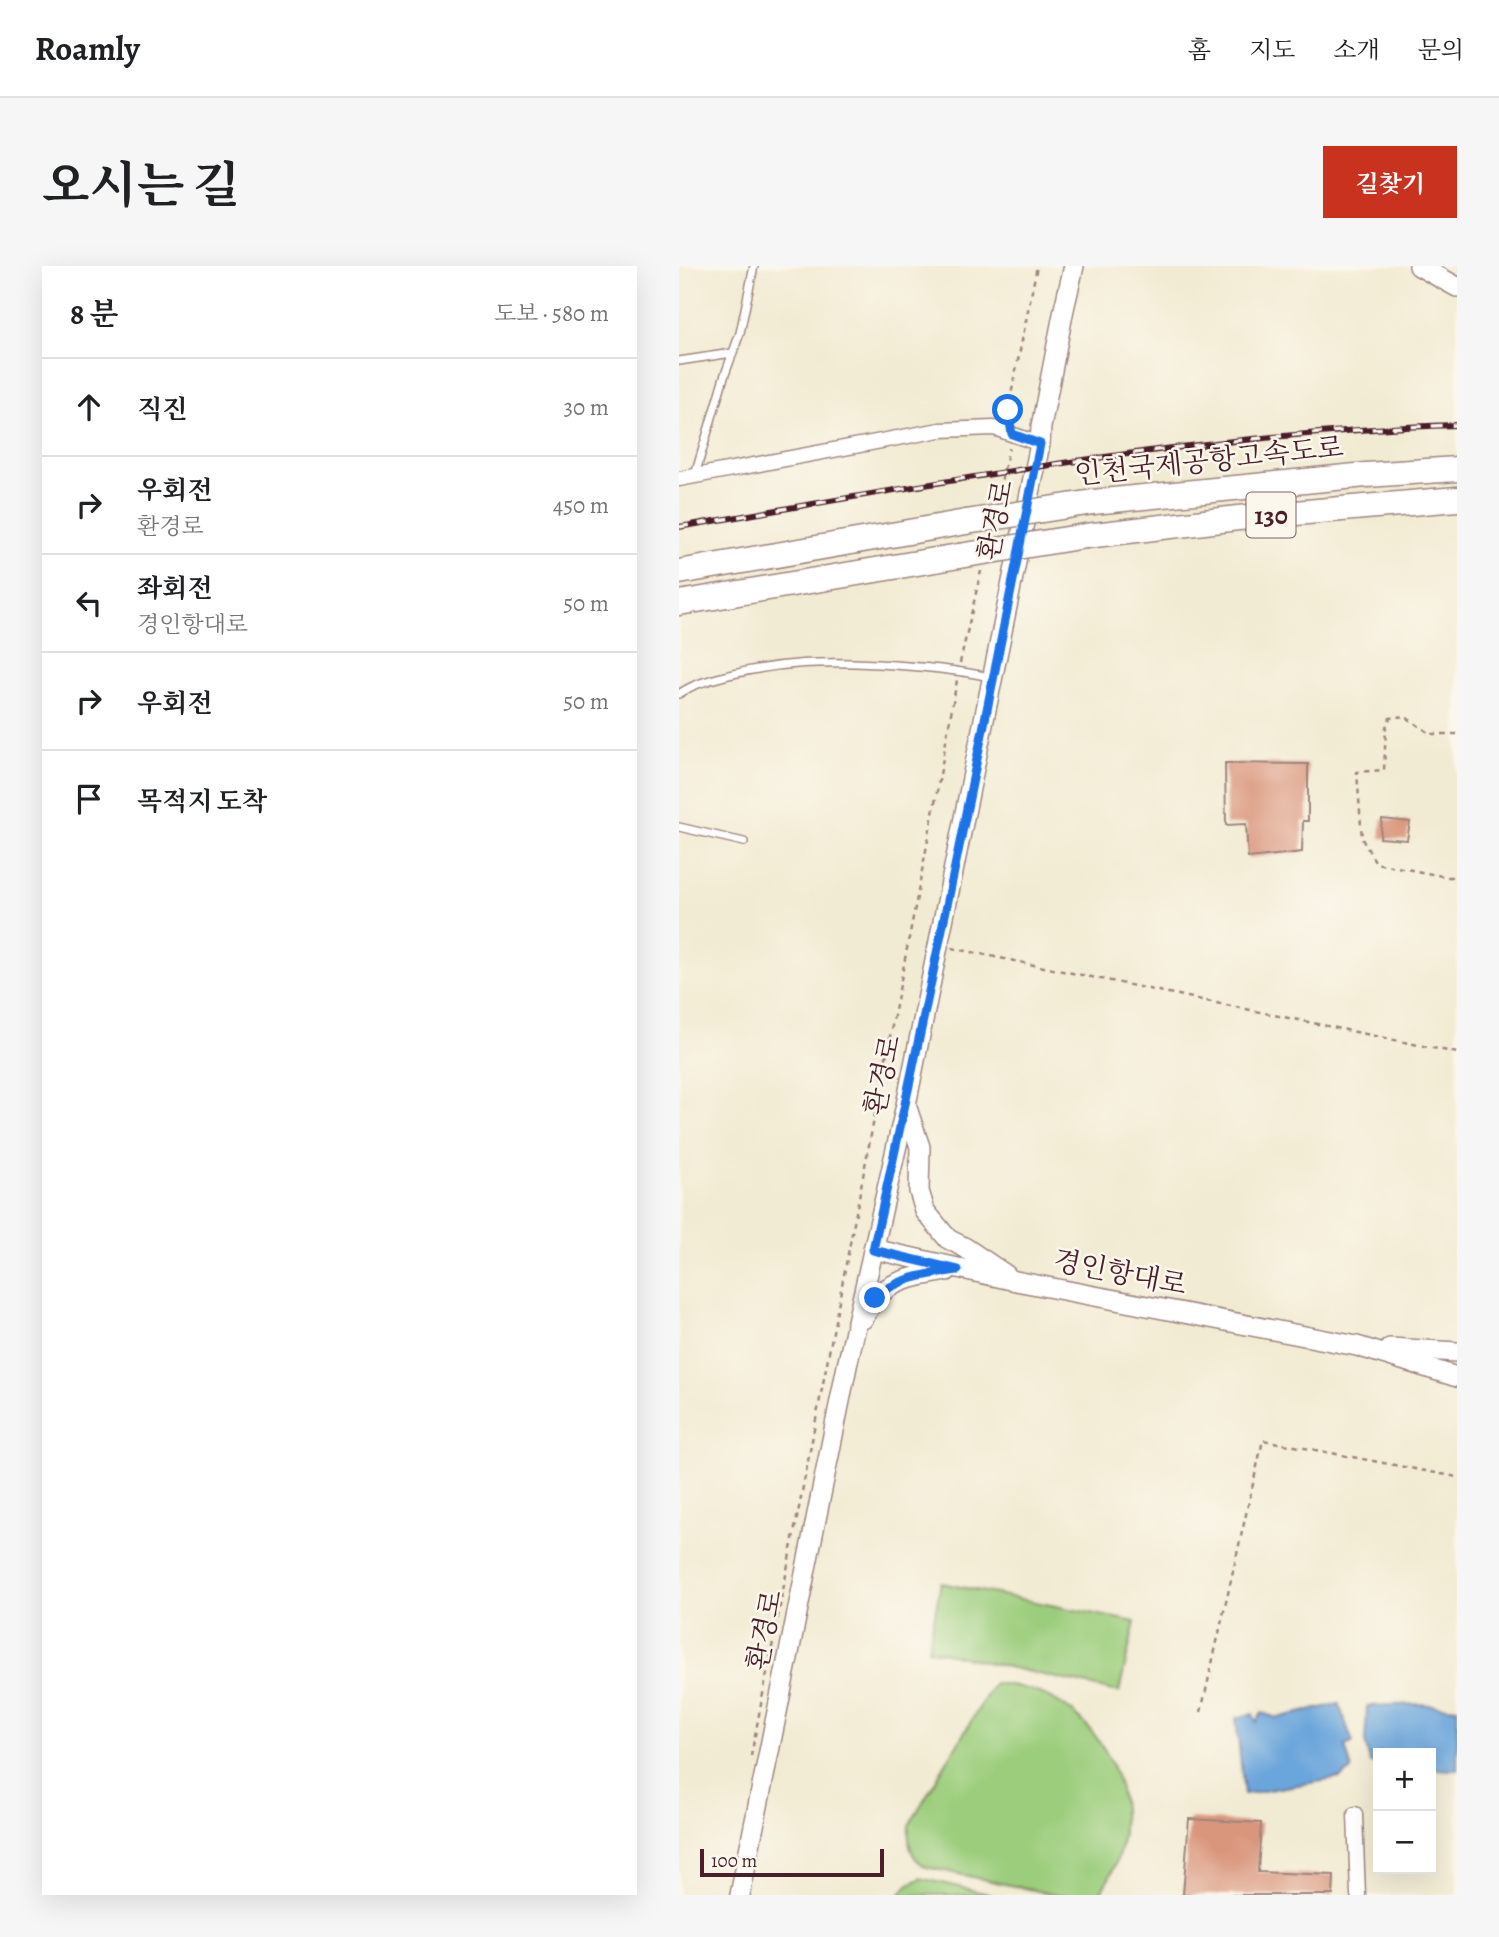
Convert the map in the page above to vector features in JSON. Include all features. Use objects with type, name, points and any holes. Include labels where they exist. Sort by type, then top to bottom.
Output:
[{"type":"highway","name":"인천국제공항고속도로","points":[[679,572],[1093,502],[1366,475],[1457,469]]},
{"type":"highway","name":"130","points":[[679,603],[971,562],[1086,537],[1238,518],[1457,499]]},
{"type":"street","name":"환경로","points":[[740,1895],[847,1367],[939,946],[1074,266]]},
{"type":"street","points":[[1419,266],[1457,287]]},
{"type":"street","points":[[1446,266],[1457,271]]},
{"type":"street","points":[[679,479],[940,430],[994,428],[1040,444]]},
{"type":"street","points":[[905,1105],[920,1147],[919,1191],[925,1211],[948,1239],[1016,1281]]},
{"type":"street","name":"경인항대로","points":[[873,1250],[958,1270],[1357,1346],[1457,1377]]},
{"type":"street","points":[[847,1367],[862,1321],[875,1298],[885,1289],[919,1275],[958,1270]]},
{"type":"street","name":"경인항대로","points":[[1357,1346],[1457,1352]]},
{"type":"street","points":[[1355,1814],[1359,1895]]},
{"type":"lane","points":[[695,476],[740,333],[754,266]]},
{"type":"lane","points":[[679,361],[732,353]]},
{"type":"lane","points":[[679,694],[700,682],[790,663],[842,662],[958,670],[994,677]]},
{"type":"lane","points":[[679,827],[744,842]]},
{"type":"path","points":[[997,500],[1012,434],[1008,410],[1037,266]]},
{"type":"path","points":[[750,1758],[933,814],[958,670],[971,562]]},
{"type":"path","points":[[1457,734],[1431,734],[1404,716],[1390,718],[1386,727],[1384,770],[1357,772],[1361,839],[1376,863],[1457,877]]},
{"type":"path","points":[[939,946],[1457,1053]]},
{"type":"path","points":[[1201,1712],[1263,1440],[1457,1477]]},
{"type":"green space","points":[[941,1583],[1135,1622],[1119,1692],[928,1649]]},
{"type":"green space","points":[[994,1683],[1030,1690],[1062,1705],[1080,1719],[1107,1755],[1122,1799],[1123,1822],[1118,1858],[1099,1895],[1056,1895],[926,1867],[913,1854],[909,1844],[909,1825]]},
{"type":"green space","points":[[920,1879],[993,1895],[899,1895],[909,1884]]},
{"type":"water","points":[[1339,1704],[1353,1743],[1345,1746],[1352,1770],[1340,1778],[1244,1794],[1236,1718],[1253,1714],[1256,1722],[1262,1713],[1277,1718]]},
{"type":"water","points":[[1421,1704],[1457,1708],[1457,1770],[1436,1769],[1436,1748],[1373,1748],[1373,1763],[1370,1763],[1365,1742],[1367,1706]]},
{"type":"building","points":[[1225,763],[1308,764],[1308,821],[1303,821],[1302,852],[1248,858],[1246,824],[1226,825]]},
{"type":"building","points":[[1382,819],[1410,822],[1407,840],[1380,838]]},
{"type":"building","points":[[1189,1819],[1261,1823],[1258,1872],[1334,1875],[1333,1895],[1183,1895]]},
{"type":"railway","points":[[679,527],[1066,462],[1164,449],[1261,438],[1457,425]]},
{"type":"route","points":[[875,1298],[885,1289],[919,1275],[958,1270],[873,1250],[939,946],[1040,444],[1012,434],[1008,410]]}]
